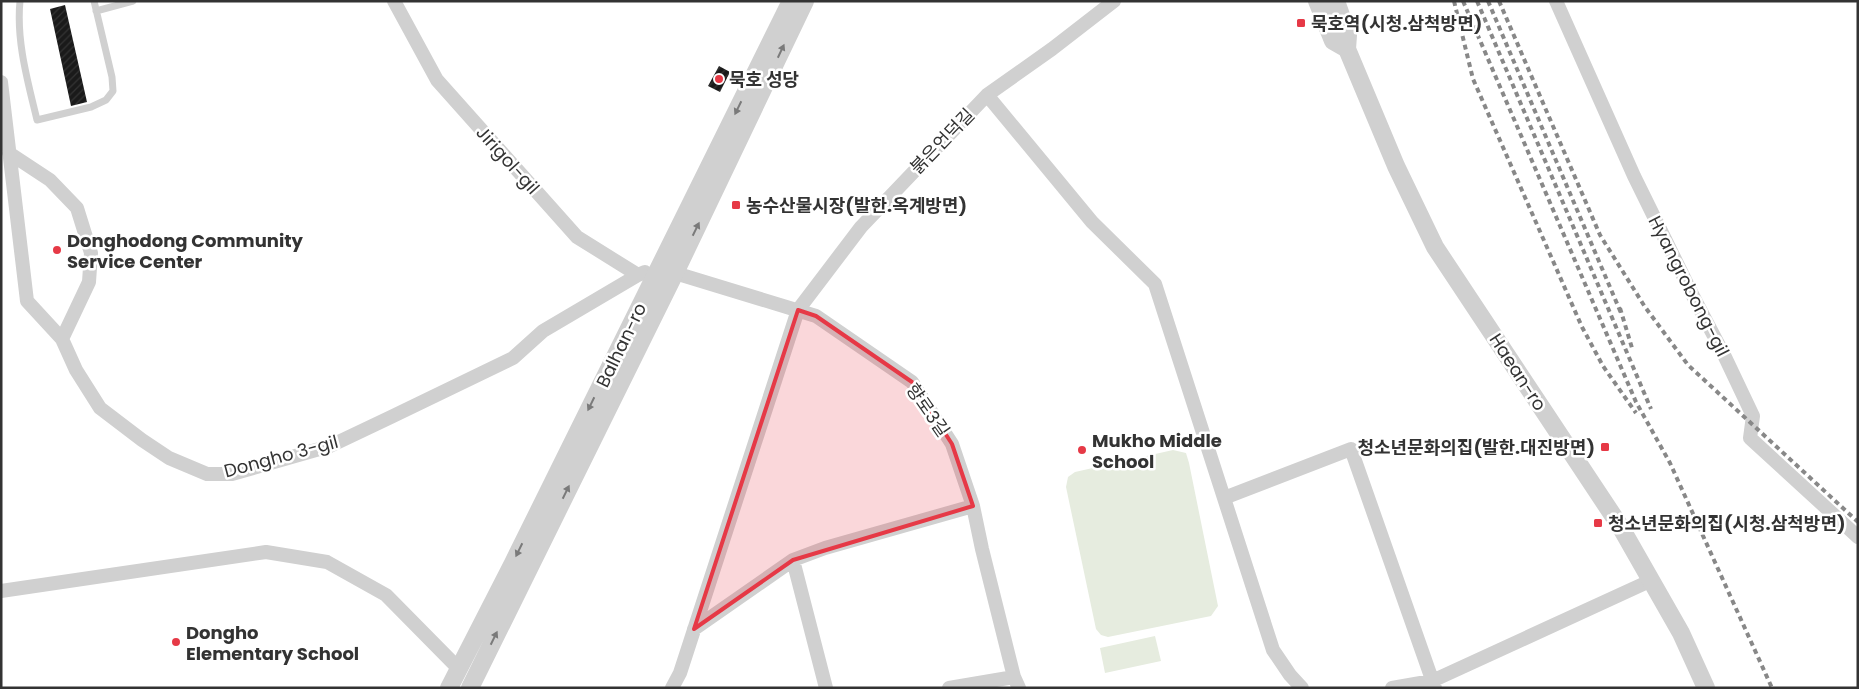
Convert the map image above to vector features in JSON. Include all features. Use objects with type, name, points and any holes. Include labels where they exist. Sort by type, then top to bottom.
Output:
[{"type":"street","name":"Jirigol-gil","points":[[394,1],[436,80],[577,237],[638,275]]},
{"type":"street","name":"Balhan-ro","points":[[471,685],[667,270],[791,1]]},
{"type":"street","name":"Balhan-ro","points":[[449,688],[805,1]]},
{"type":"street","name":"붉은언덕길","points":[[672,688],[680,673],[798,310],[861,227],[987,94],[1052,49],[1114,1]]},
{"type":"street","name":"Haean-ro","points":[[1317,1],[1333,41],[1347,49]]},
{"type":"street","name":"Haean-ro","points":[[1336,1],[1348,35],[1347,49],[1396,166],[1435,247],[1620,526],[1652,580],[1706,688]]},
{"type":"street","name":"Hyangrobong-gil","points":[[1556,1],[1634,176],[1694,298],[1726,357],[1753,416],[1750,438],[1858,538]]},
{"type":"street","name":"Dongho 3-gil","points":[[1,82],[27,301],[62,340],[76,370],[100,408],[142,440],[170,458],[207,474],[232,474],[330,446],[513,358],[543,331],[638,275]]},
{"type":"street","points":[[987,94],[1092,222],[1155,284],[1273,650],[1290,675],[1302,688]]},
{"type":"street","points":[[9,153],[50,180],[77,208],[91,253],[88,282],[62,340]]},
{"type":"street","points":[[638,275],[667,270]]},
{"type":"street","name":"향로3길","points":[[667,270],[816,316],[912,382],[952,444],[972,506],[1016,682]]},
{"type":"street","points":[[1224,498],[1351,449],[1433,684]]},
{"type":"street","points":[[694,629],[793,560],[825,548],[972,506]]},
{"type":"street","points":[[1,591],[266,552],[327,562],[386,595],[459,669],[471,685]]},
{"type":"street","points":[[793,560],[826,688]]},
{"type":"street","points":[[1392,688],[1433,684],[1652,580]]},
{"type":"street","points":[[949,688],[1016,682]]},
{"type":"lane","points":[[20,1],[18,12],[23,63],[37,120],[91,107],[106,100],[113,91],[112,77],[94,1]]},
{"type":"lane","points":[[96,11],[133,1]]},
{"type":"highlighted area","points":[[798,310],[816,316],[912,382],[952,444],[973,506],[793,560],[694,629]]},
{"type":"shaded area","points":[[1173,450],[1186,453],[1189,463],[1218,606],[1211,616],[1108,637],[1101,635],[1096,629],[1066,487],[1068,477],[1075,472]]},
{"type":"shaded area","points":[[1155,636],[1161,661],[1105,673],[1100,648]]},
{"type":"building","points":[[65,5],[87,102],[71,106],[50,9]]},
{"type":"building","name":"묵호 성당","points":[[719,66],[730,72],[720,92],[708,86]]},
{"type":"railway","points":[[1454,1],[1473,79],[1582,327],[1603,366],[1636,413]]},
{"type":"railway","points":[[1463,1],[1636,402],[1670,463],[1772,688]]},
{"type":"railway","points":[[1477,1],[1651,409]]},
{"type":"railway","points":[[1488,1],[1621,313]]},
{"type":"railway","points":[[1499,1],[1600,235],[1645,307],[1688,365],[1858,522]]},
{"type":"railway","points":[[1620,308],[1632,348]]},
{"type":"place","name":"묵호역(시청.삼척방면)","points":[[1301,23]]},
{"type":"place","name":"묵호 성당","points":[[719,79]]},
{"type":"place","name":"농수산물시장(발한.옥계방면)","points":[[736,205]]},
{"type":"place","name":"Donghodong Community Service Center","points":[[57,250]]},
{"type":"place","name":"청소년문화의집(발한.대진방면)","points":[[1605,447]]},
{"type":"place","name":"Mukho Middle School","points":[[1082,450]]},
{"type":"place","name":"청소년문화의집(시청.삼척방면)","points":[[1598,523]]},
{"type":"place","name":"Dongho Elementary School","points":[[176,642]]}]
